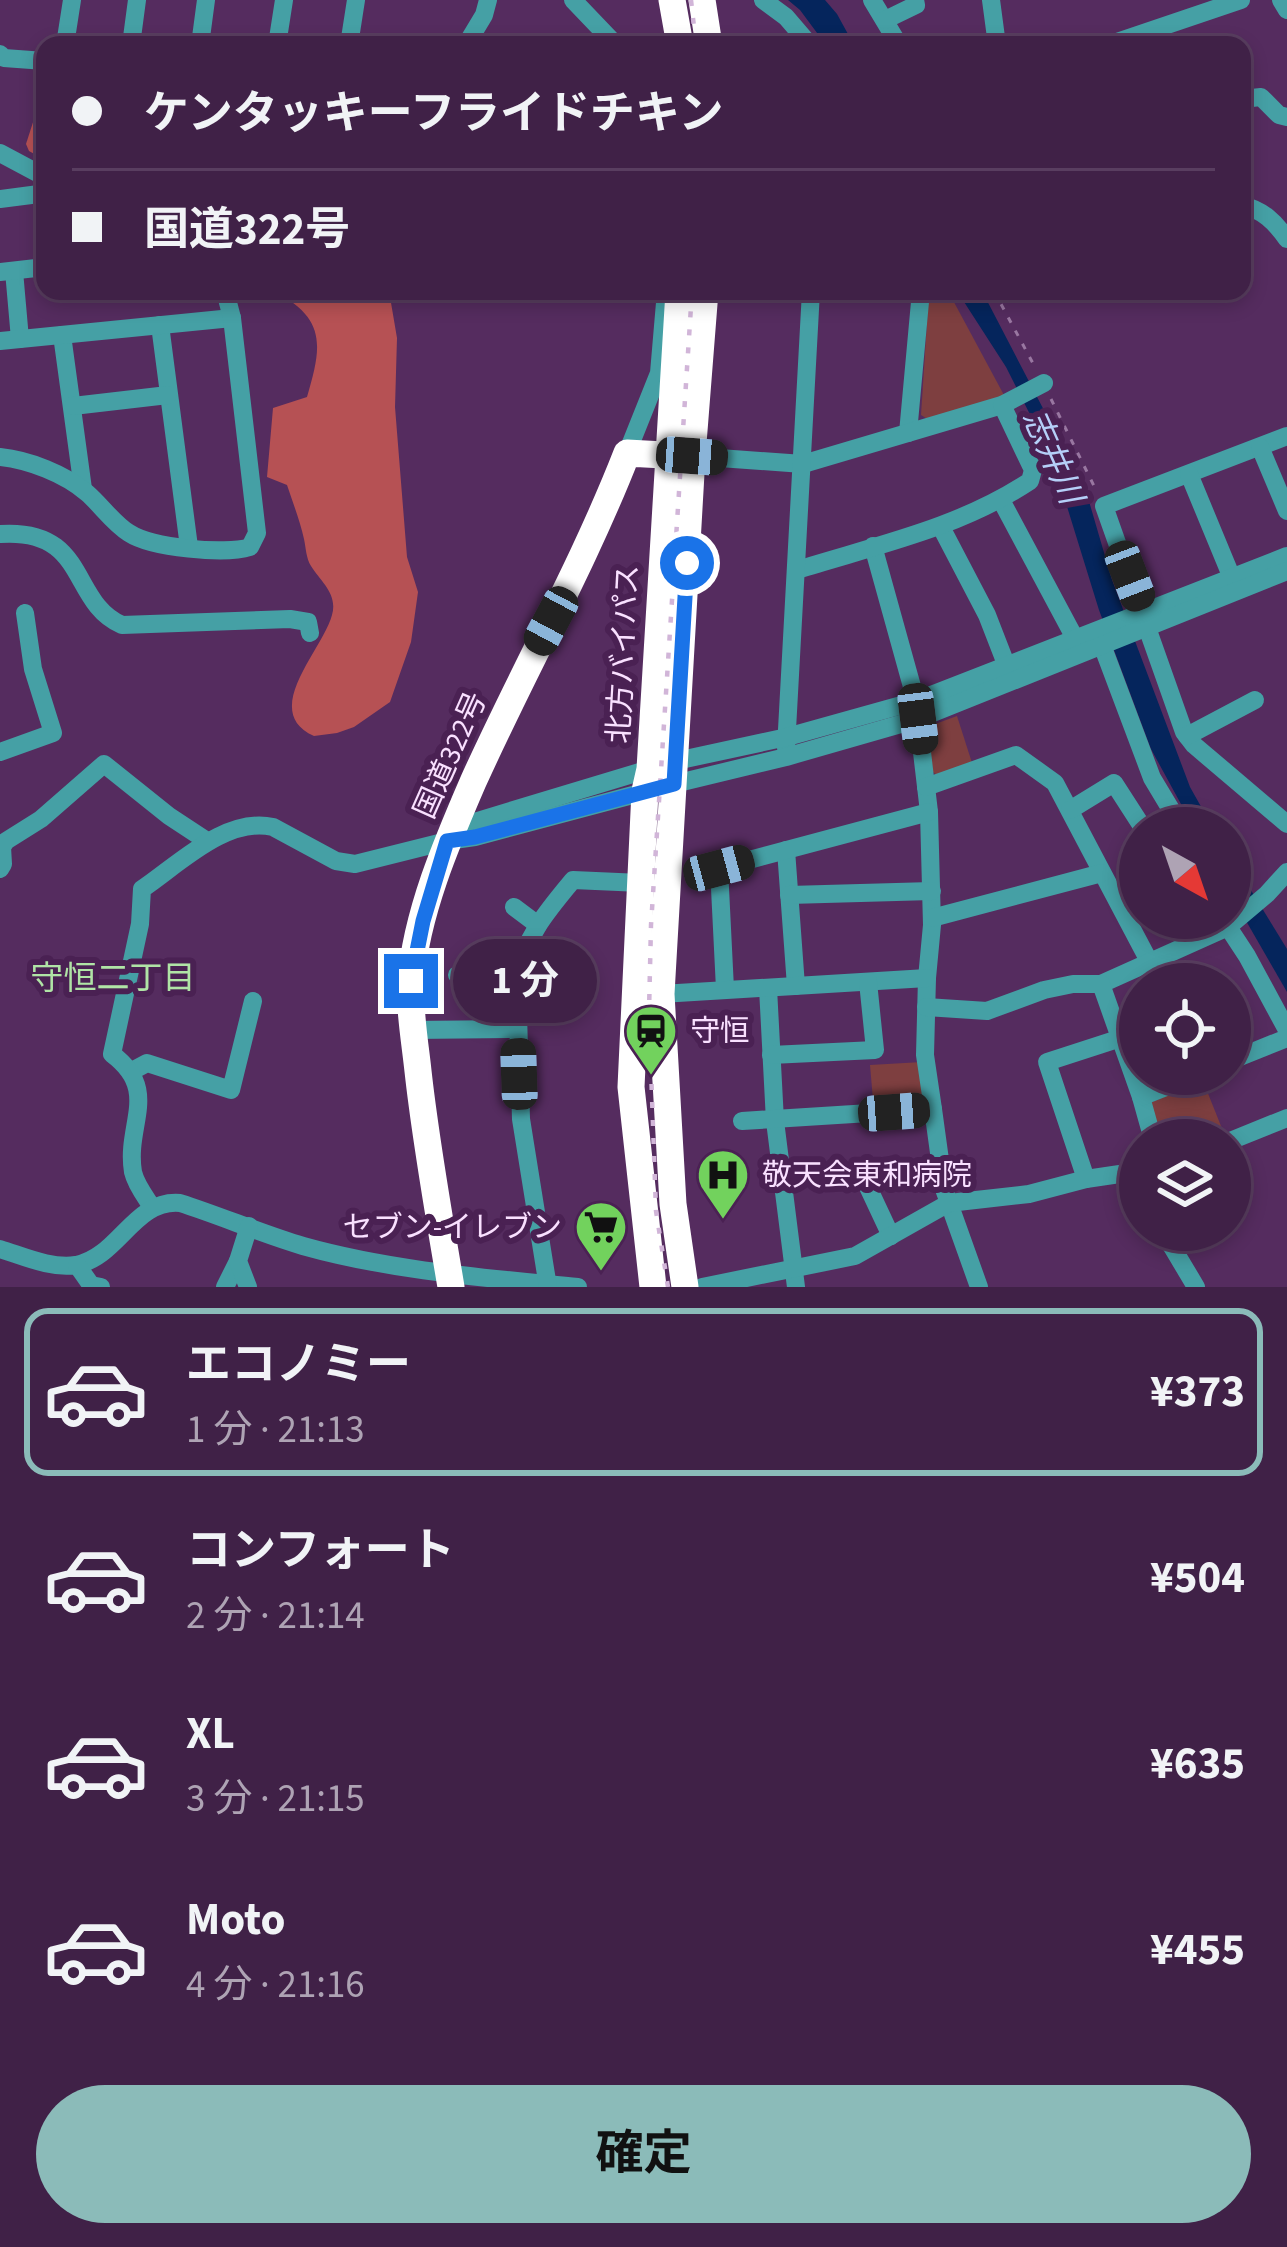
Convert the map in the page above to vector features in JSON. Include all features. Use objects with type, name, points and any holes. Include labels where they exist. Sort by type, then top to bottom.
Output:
[{"type":"highway","points":[[672,0],[678,36]]},
{"type":"highway","points":[[702,0],[708,36]]},
{"type":"highway","points":[[679,300],[680,456]]},
{"type":"highway","points":[[680,456],[704,300]]},
{"type":"highway","points":[[628,452],[680,456]]},
{"type":"highway","name":"国道322号","points":[[450,1281],[413,1030],[411,981],[416,950],[447,841],[511,697],[571,584],[628,452]]},
{"type":"highway","name":"北方バイパス","points":[[680,456],[661,776],[665,885],[661,994],[670,1172],[685,1287]]},
{"type":"highway","name":"北方バイパス","points":[[652,1287],[632,1087],[641,884],[661,776]]},
{"type":"street","points":[[66,36],[72,0]]},
{"type":"street","points":[[132,36],[137,0]]},
{"type":"street","points":[[201,36],[206,0]]},
{"type":"street","points":[[278,36],[284,0]]},
{"type":"street","points":[[350,36],[356,0]]},
{"type":"street","points":[[471,36],[488,0]]},
{"type":"street","points":[[573,0],[607,36]]},
{"type":"street","points":[[763,0],[802,36]]},
{"type":"street","points":[[872,0],[894,36]]},
{"type":"street","points":[[885,20],[916,5],[915,0]]},
{"type":"street","points":[[991,0],[996,36]]},
{"type":"street","points":[[1143,36],[1203,6],[1241,0]]},
{"type":"street","points":[[1282,0],[1287,10]]},
{"type":"street","points":[[0,54],[36,60]]},
{"type":"street","points":[[1251,98],[1261,97],[1279,115],[1287,116]]},
{"type":"street","points":[[0,153],[36,172]]},
{"type":"street","points":[[0,199],[36,194]]},
{"type":"street","points":[[1251,208],[1275,222],[1287,239]]},
{"type":"street","points":[[7,272],[10,340],[232,318]]},
{"type":"street","points":[[0,458],[32,464],[83,489],[129,533],[147,540],[235,552],[250,547],[256,533],[227,300]]},
{"type":"street","points":[[628,452],[659,374],[665,300]]},
{"type":"street","points":[[786,747],[812,300]]},
{"type":"street","points":[[908,433],[921,300]]},
{"type":"street","points":[[160,325],[189,547]]},
{"type":"street","points":[[62,335],[83,489]]},
{"type":"street","points":[[680,456],[803,464],[1008,403],[1040,385]]},
{"type":"street","points":[[73,406],[168,395]]},
{"type":"street","points":[[797,570],[941,527],[1030,481],[1033,470],[1008,403]]},
{"type":"street","points":[[1287,436],[1104,506],[1140,622],[1187,736],[1287,824]]},
{"type":"street","points":[[1260,447],[1287,512]]},
{"type":"street","points":[[1189,474],[1232,578]]},
{"type":"street","points":[[1001,500],[1079,645]]},
{"type":"street","points":[[941,527],[987,615],[1006,664]]},
{"type":"street","points":[[0,534],[20,533],[53,545],[75,568],[101,611],[122,625],[290,620],[308,622],[310,633]]},
{"type":"street","points":[[873,546],[917,710],[929,812],[932,918],[926,1055],[944,1189],[979,1287]]},
{"type":"street","points":[[917,710],[1006,664],[1103,639],[1287,556]]},
{"type":"street","points":[[1140,622],[1287,571]]},
{"type":"street","points":[[0,752],[53,733],[33,669],[25,613]]},
{"type":"street","points":[[1103,639],[1152,778],[1169,807]]},
{"type":"street","points":[[152,1207],[134,1179],[139,1096],[131,1071],[112,1054],[140,924],[142,890],[207,841],[256,825],[269,826],[336,861],[355,864],[475,837],[661,776],[917,710],[1079,645]]},
{"type":"street","points":[[1187,736],[1256,700]]},
{"type":"street","points":[[926,787],[1016,755],[1055,783],[1150,963],[1193,939]]},
{"type":"street","points":[[0,869],[6,841],[40,819],[104,764],[207,841]]},
{"type":"street","points":[[1070,810],[1114,783],[1129,807]]},
{"type":"street","points":[[725,988],[719,868],[929,812]]},
{"type":"street","points":[[786,850],[796,986]]},
{"type":"street","points":[[1251,905],[1287,872]]},
{"type":"street","points":[[932,918],[1102,873]]},
{"type":"street","points":[[547,1286],[521,1119],[520,956],[573,880],[641,884]]},
{"type":"street","points":[[789,895],[932,891]]},
{"type":"street","points":[[514,907],[538,925]]},
{"type":"street","points":[[1236,939],[1287,1034],[1251,1051]]},
{"type":"street","points":[[458,975],[517,976]]},
{"type":"street","points":[[926,1006],[987,1011],[1058,987],[1101,984],[1119,976]]},
{"type":"street","points":[[661,994],[927,979]]},
{"type":"street","points":[[771,1055],[875,1050],[868,982]]},
{"type":"street","points":[[1101,984],[1119,1035]]},
{"type":"street","points":[[767,988],[775,1121],[795,1278]]},
{"type":"street","points":[[131,1071],[147,1064],[231,1090],[253,1001]]},
{"type":"street","points":[[413,1030],[518,1029]]},
{"type":"street","points":[[1086,1178],[1047,1062],[1119,1038]]},
{"type":"street","points":[[1146,1095],[1141,1097],[1147,1119]]},
{"type":"street","points":[[742,1121],[933,1109]]},
{"type":"street","points":[[1251,1133],[1287,1118]]},
{"type":"street","points":[[703,1287],[795,1278],[855,1256],[949,1203],[1029,1193],[1119,1174]]},
{"type":"street","points":[[868,1186],[891,1236]]},
{"type":"street","points":[[0,1249],[56,1265],[77,1265],[106,1250],[152,1207],[167,1202],[301,1245],[450,1281],[578,1287]]},
{"type":"street","points":[[225,1287],[249,1226]]},
{"type":"street","points":[[1175,1251],[1196,1287]]},
{"type":"street","points":[[238,1261],[248,1287]]},
{"type":"street","points":[[77,1265],[92,1286],[101,1287]]},
{"type":"shaded area","points":[[36,116],[36,155],[26,144]]},
{"type":"shaded area","points":[[391,300],[397,338],[395,407],[407,557],[418,592],[411,642],[390,702],[354,727],[314,736],[299,725],[292,711],[293,696],[332,615],[333,601],[309,563],[287,485],[267,477],[273,408],[307,397],[316,363],[316,335],[291,301]]},
{"type":"shaded area","points":[[928,300],[953,300],[1005,397],[929,420],[921,415]]},
{"type":"shaded area","points":[[957,716],[973,766],[941,779],[933,772],[927,727]]},
{"type":"shaded area","points":[[922,1062],[927,1092],[922,1098],[873,1100],[870,1065]]},
{"type":"shaded area","points":[[1169,1095],[1209,1095],[1218,1119],[1152,1119],[1148,1108]]},
{"type":"water","points":[[788,0],[825,0],[849,36],[819,36]]},
{"type":"water","name":"志井川","points":[[963,300],[987,300],[1086,491],[1112,580],[1201,807],[1183,807],[1151,749],[1099,610],[1052,458],[1006,367]]},
{"type":"water","points":[[1251,890],[1287,949],[1287,992],[1251,929]]},
{"type":"railway","points":[[691,0],[695,36]]},
{"type":"railway","points":[[668,1287],[656,1211],[651,925],[691,300]]},
{"type":"place","name":"守恒","points":[[651,1077]]},
{"type":"place","name":"敬天会東和病院","points":[[723,1221]]},
{"type":"place","name":"セブン-イレブン","points":[[601,1273]]},
{"type":"district","name":"守恒二丁目","points":[[113,977]]},
{"type":"route","points":[[411,981],[447,841],[674,784],[687,563]]}]
